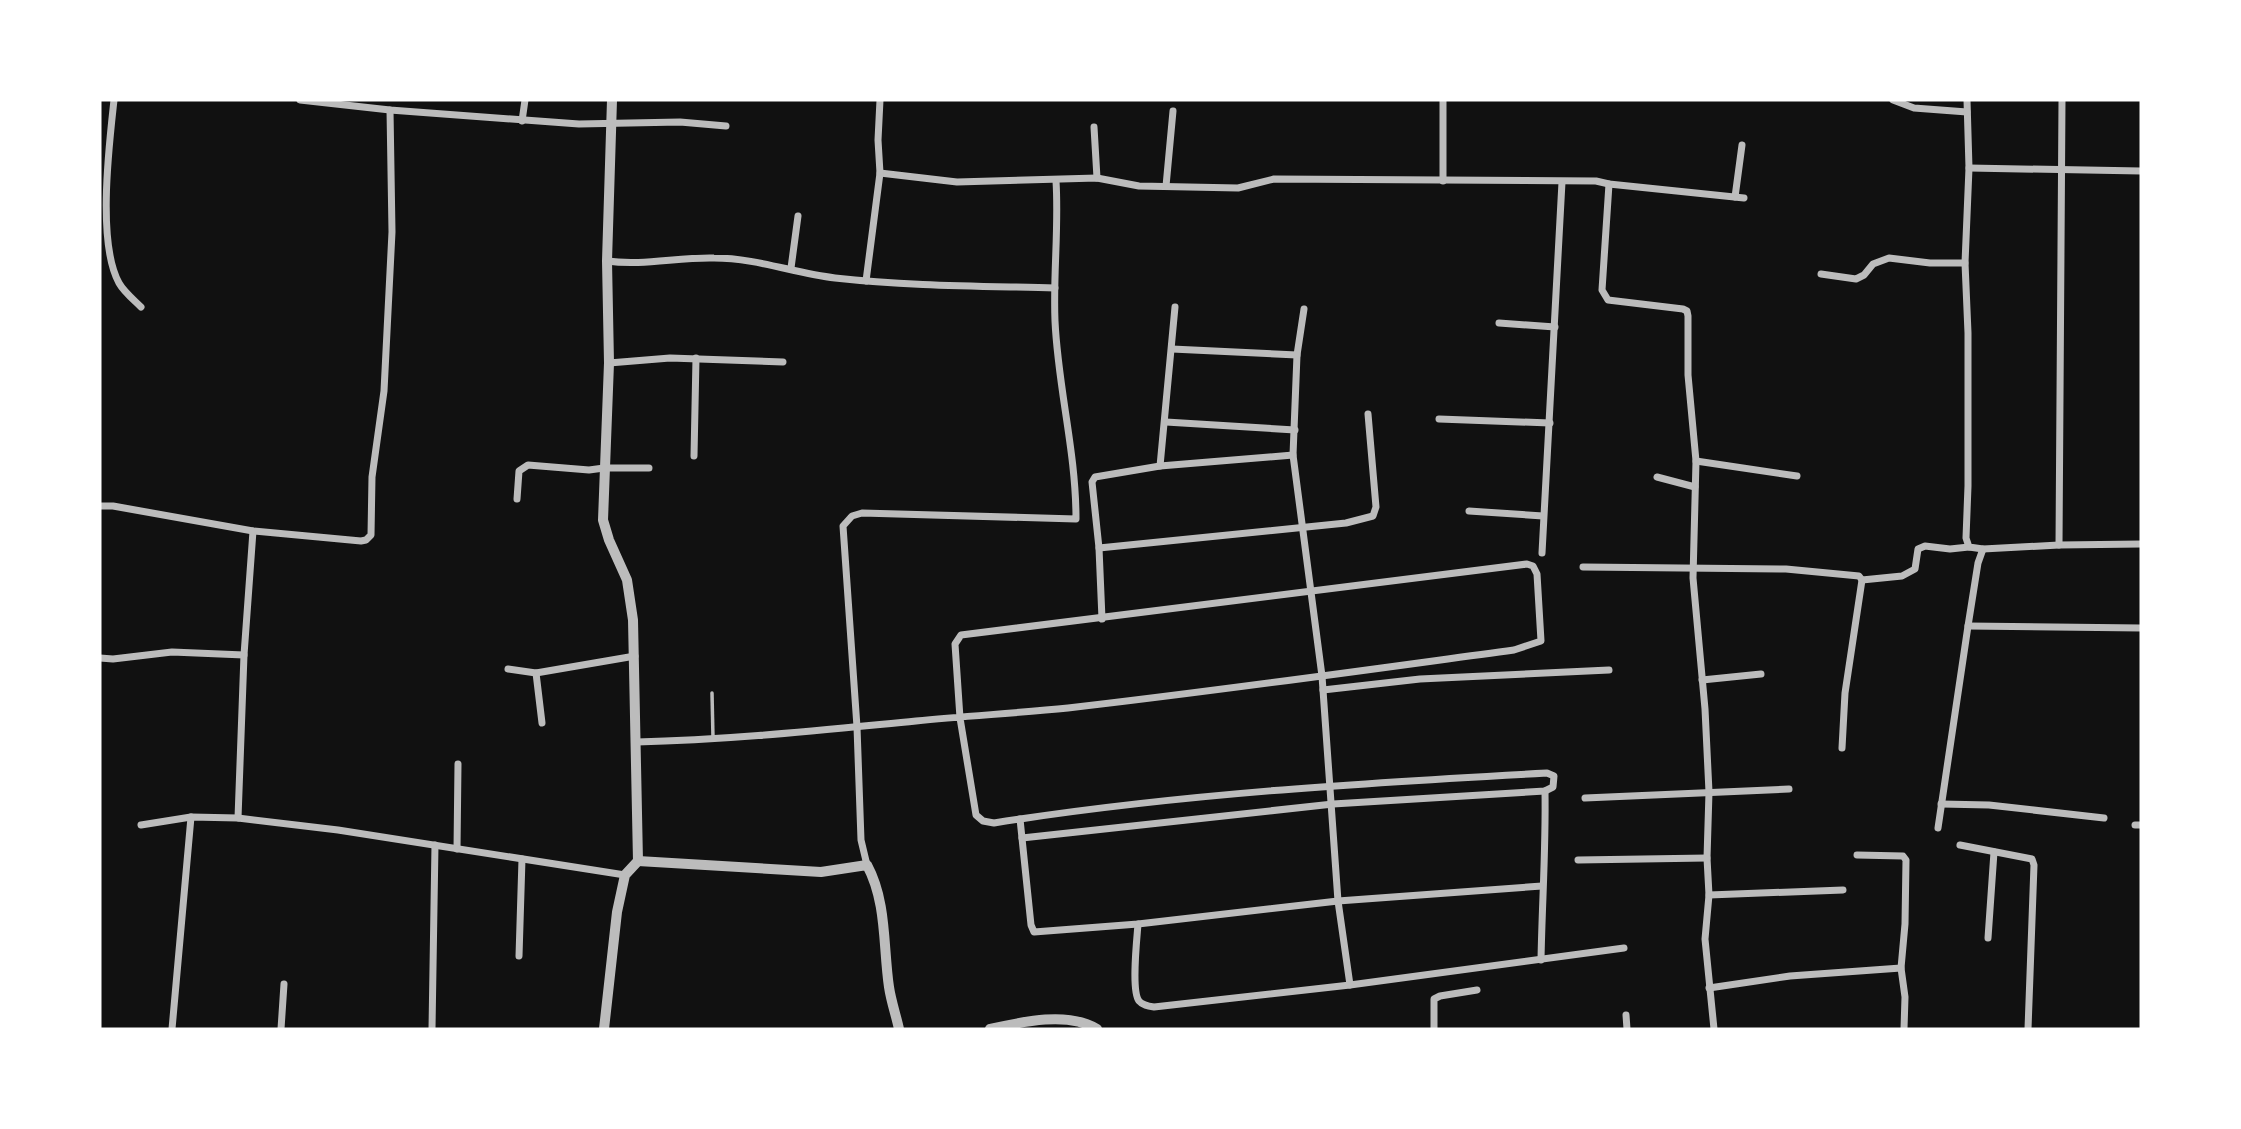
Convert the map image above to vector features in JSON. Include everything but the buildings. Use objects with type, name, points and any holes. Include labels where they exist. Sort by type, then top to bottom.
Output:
[{"type":"street","points":[[114,100],[109,143],[107,210],[110,257],[120,284],[141,307]]},
{"type":"street","points":[[300,100],[522,121],[611,125],[680,122],[726,126]]},
{"type":"street","points":[[522,121],[526,100]]},
{"type":"street","points":[[604,1029],[625,875],[638,861],[634,620],[627,580],[603,520],[609,363],[607,261],[612,100]]},
{"type":"street","points":[[866,281],[880,173],[880,100]]},
{"type":"street","points":[[1443,100],[1443,181]]},
{"type":"street","points":[[1892,100],[1914,108],[1967,112]]},
{"type":"street","points":[[1967,100],[1969,168],[1965,263],[1968,333],[1966,538],[1969,547]]},
{"type":"street","points":[[2059,545],[2062,100]]},
{"type":"street","points":[[100,506],[253,531],[361,541],[371,535],[372,477],[384,391],[392,232],[390,110]]},
{"type":"street","points":[[1166,186],[1173,111]]},
{"type":"street","points":[[1094,127],[1097,178]]},
{"type":"street","points":[[1735,197],[1742,145]]},
{"type":"street","points":[[1969,168],[2141,171]]},
{"type":"street","points":[[880,173],[957,182],[1097,178],[1139,186],[1238,188],[1274,179],[1596,181],[1744,198]]},
{"type":"street","points":[[899,1029],[889,988],[883,920],[876,883],[867,865],[860,840],[857,727],[844,526],[846,520],[862,513],[1076,519],[1074,462],[1060,381],[1055,288],[1056,181]]},
{"type":"street","points":[[1542,553],[1562,182]]},
{"type":"street","points":[[1609,184],[1602,290],[1604,296],[1608,300],[1687,311],[1688,376],[1696,461],[1693,566],[1709,792],[1709,895],[1705,939],[1714,1029]]},
{"type":"street","points":[[791,268],[798,216]]},
{"type":"street","points":[[607,261],[646,263],[714,258],[749,260],[815,275],[866,281],[1055,288]]},
{"type":"street","points":[[1821,274],[1856,279],[1874,264],[1889,258],[1930,263],[1965,263]]},
{"type":"street","points":[[1160,466],[1175,307]]},
{"type":"street","points":[[1304,309],[1297,355],[1293,455],[1322,676],[1338,901],[1350,985]]},
{"type":"street","points":[[1499,323],[1555,327]]},
{"type":"street","points":[[1172,349],[1297,355]]},
{"type":"street","points":[[609,363],[696,358],[783,362]]},
{"type":"street","points":[[694,456],[696,358]]},
{"type":"street","points":[[1099,548],[1363,520],[1375,513],[1368,414]]},
{"type":"street","points":[[1438,419],[1550,423]]},
{"type":"street","points":[[1166,422],[1295,430]]},
{"type":"street","points":[[1102,619],[1099,548],[1091,482],[1094,477],[1160,466],[1293,455]]},
{"type":"street","points":[[1696,461],[1797,475]]},
{"type":"street","points":[[517,499],[519,471],[528,465],[589,470],[649,468]]},
{"type":"street","points":[[1657,477],[1695,487]]},
{"type":"street","points":[[1469,510],[1543,516]]},
{"type":"street","points":[[238,818],[243,655],[253,531]]},
{"type":"street","points":[[1583,567],[1786,569],[1855,574],[1862,580],[1894,577],[1915,569],[1919,549],[1925,546],[1950,550],[1969,547],[1983,550],[2059,545],[2141,544]]},
{"type":"street","points":[[1939,824],[1978,563],[1983,550]]},
{"type":"street","points":[[636,742],[713,740],[960,718],[1068,708],[1514,650],[1541,640],[1537,574],[1533,566],[1527,564],[961,635],[955,644],[960,718],[976,815],[983,821],[994,823],[1174,800],[1330,785],[1551,773],[1553,776],[1553,787],[1545,791],[1333,804],[1022,838]]},
{"type":"street","points":[[1842,748],[1845,693],[1862,580]]},
{"type":"street","points":[[1968,626],[2141,628]]},
{"type":"street","points":[[100,658],[172,652],[243,655]]},
{"type":"street","points":[[508,669],[536,673],[635,656]]},
{"type":"street","points":[[1323,690],[1420,679],[1609,670]]},
{"type":"street","points":[[536,673],[542,723]]},
{"type":"street","points":[[1702,680],[1761,674]]},
{"type":"street","points":[[457,849],[458,764]]},
{"type":"street","points":[[1585,798],[1789,789]]},
{"type":"street","points":[[1541,960],[1542,886],[1546,862],[1545,791]]},
{"type":"street","points":[[1941,804],[1989,805],[2104,818]]},
{"type":"street","points":[[172,1029],[191,817]]},
{"type":"street","points":[[141,825],[191,817],[238,818],[338,830],[625,875]]},
{"type":"street","points":[[1020,819],[1031,925],[1034,932],[1138,924],[1338,901],[1542,886]]},
{"type":"street","points":[[432,1029],[435,845]]},
{"type":"street","points":[[1960,845],[2032,859],[2034,865],[2028,1029]]},
{"type":"street","points":[[1987,938],[1994,852]]},
{"type":"street","points":[[1857,855],[1896,854],[1906,860],[1901,968],[1905,1029]]},
{"type":"street","points":[[1578,860],[1707,858]]},
{"type":"street","points":[[519,957],[522,859]]},
{"type":"street","points":[[638,861],[821,872],[867,865]]},
{"type":"street","points":[[1709,895],[1843,890]]},
{"type":"street","points":[[1138,924],[1135,966],[1137,998],[1147,1006],[1350,985],[1624,948]]},
{"type":"street","points":[[1709,988],[1790,976],[1901,968]]},
{"type":"street","points":[[281,1029],[284,984]]},
{"type":"street","points":[[1434,1029],[1434,999],[1477,990]]},
{"type":"street","points":[[1626,1015],[1627,1029]]},
{"type":"street","points":[[990,1029],[1055,1020],[1077,1021],[1097,1029]]},
{"type":"lane","points":[[712,693],[713,740]]}]
